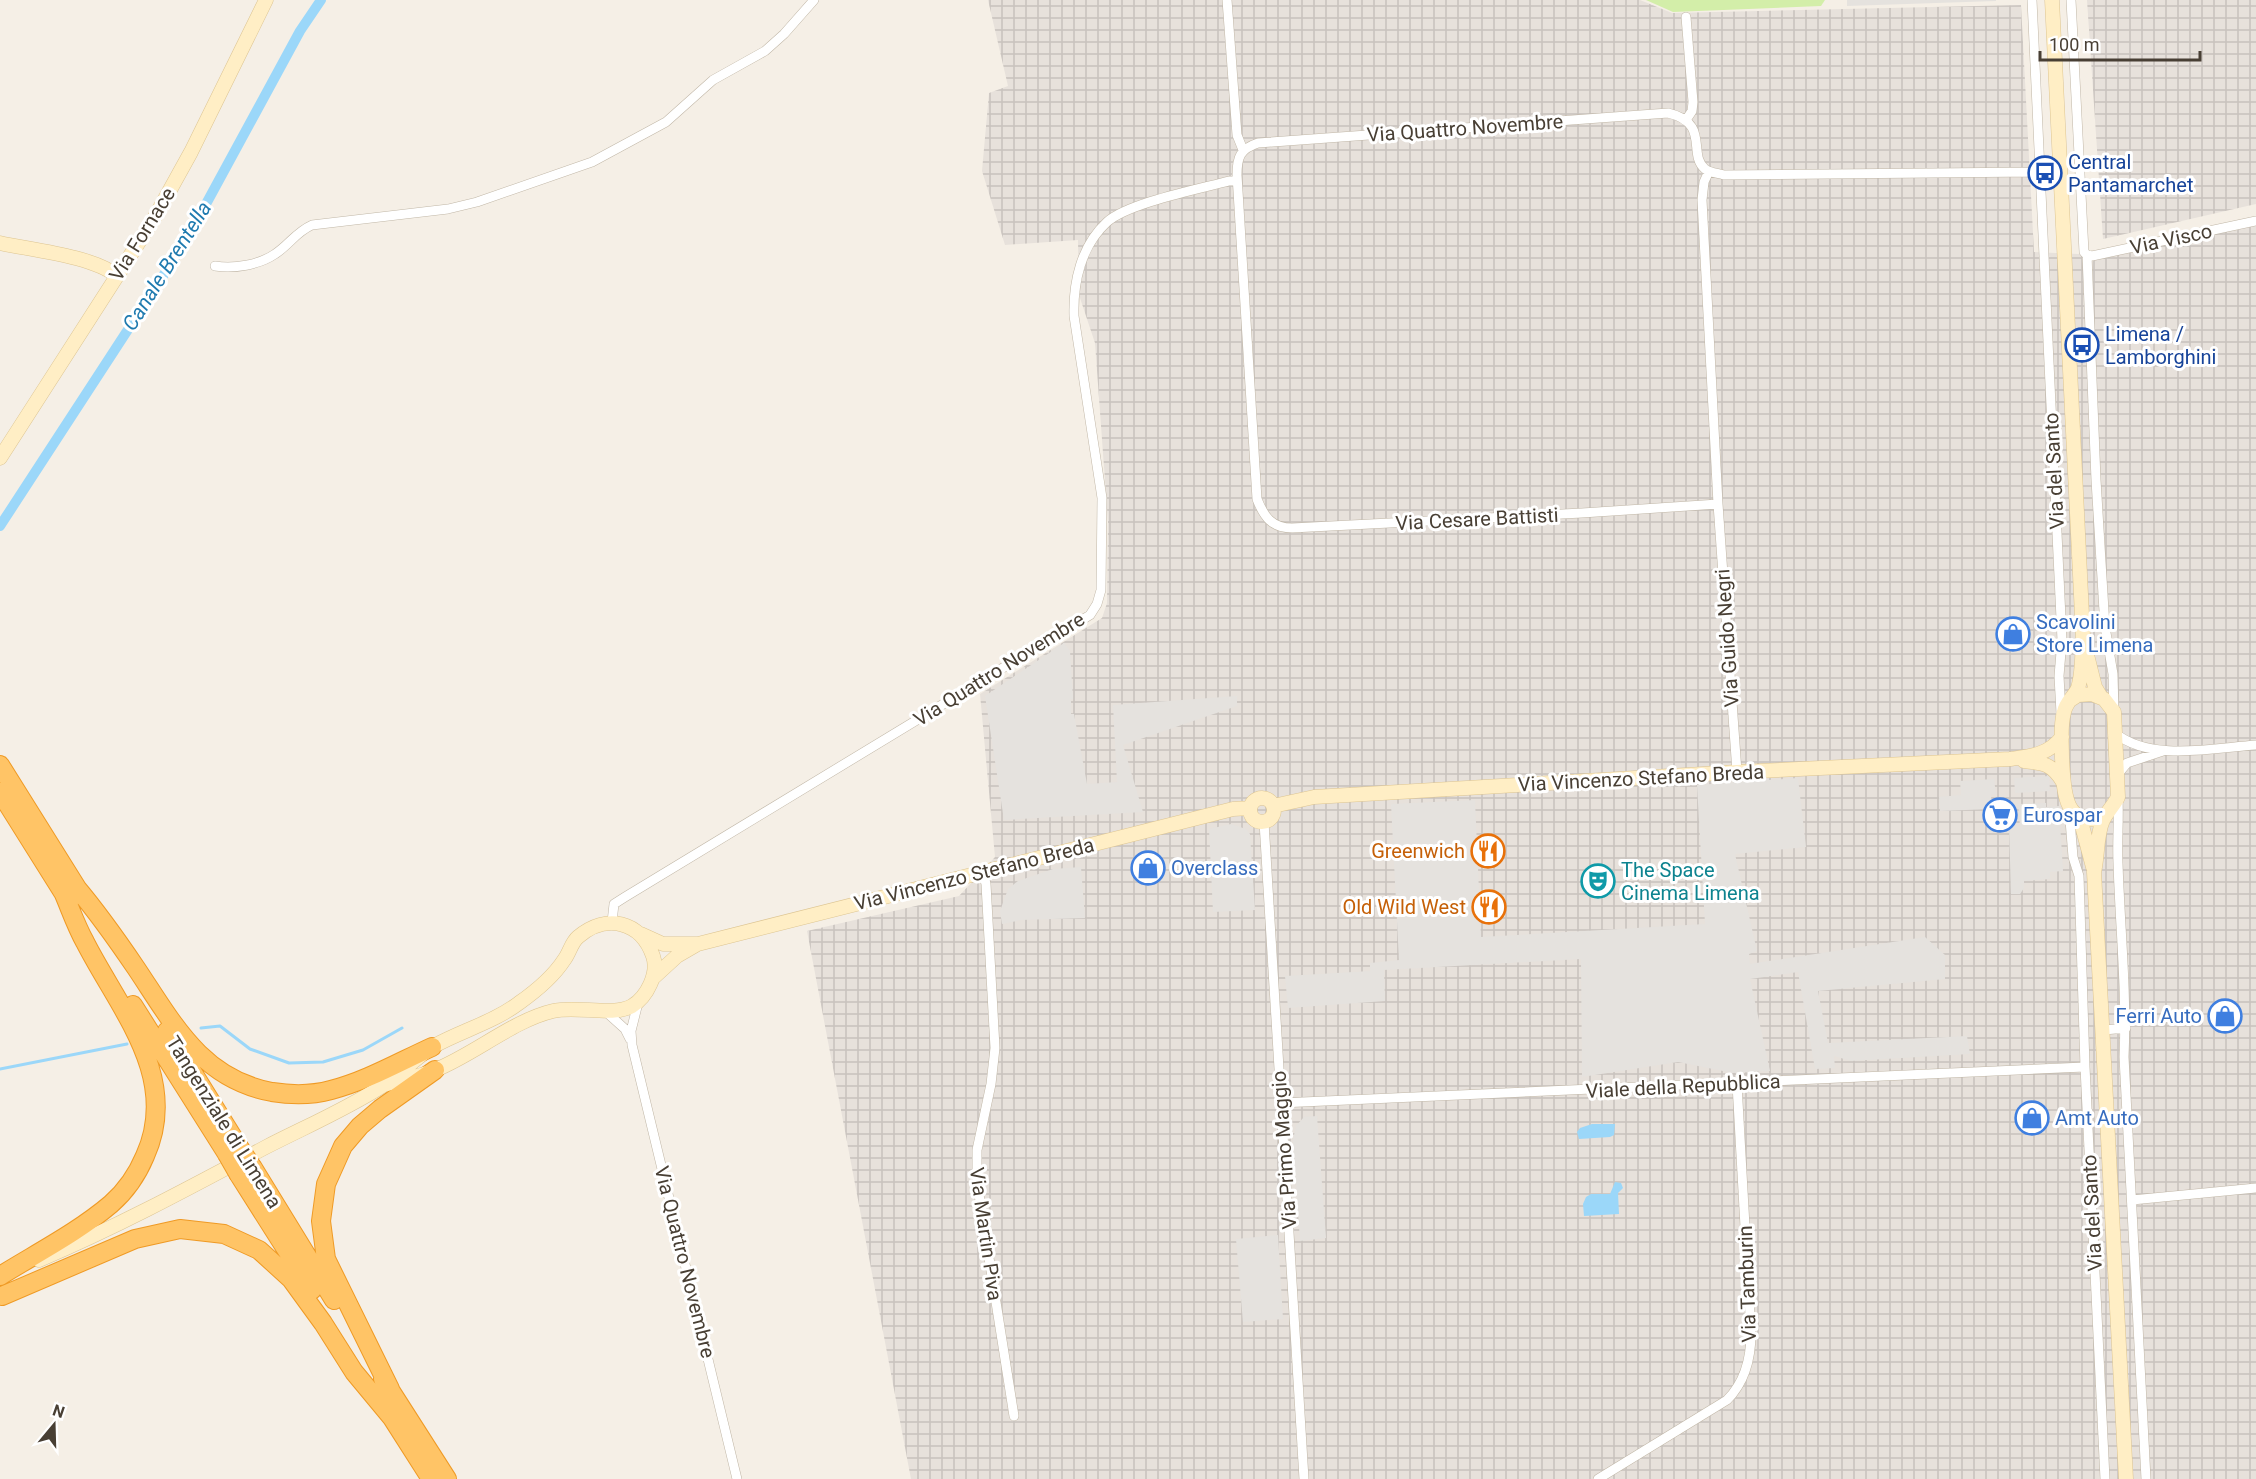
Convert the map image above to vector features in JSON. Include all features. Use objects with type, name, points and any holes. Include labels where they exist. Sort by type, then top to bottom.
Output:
[{"type":"highway","name":"Tangenziale di Limena","points":[[0,765],[69,890]]},
{"type":"highway","name":"Tangenziale di Limena","points":[[0,792],[69,890],[233,1150],[431,1479]]},
{"type":"highway","points":[[69,890],[106,924],[180,1032],[210,1065],[229,1078],[252,1088],[289,1095],[330,1091],[367,1077],[432,1047]]},
{"type":"highway","points":[[0,1276],[112,1203],[135,1179],[150,1144],[156,1116],[153,1073],[139,1039],[84,942],[69,890]]},
{"type":"highway","points":[[390,1389],[326,1259],[321,1221],[326,1185],[343,1146],[360,1126],[435,1070]]},
{"type":"highway","name":"Tangenziale di Limena","points":[[246,1171],[447,1479]]},
{"type":"highway","points":[[1,1296],[135,1239],[180,1229],[224,1234],[259,1250],[291,1279],[323,1323],[354,1372],[393,1419]]},
{"type":"street","name":"Via Fornace","points":[[0,458],[155,217],[191,152],[266,0]]},
{"type":"street","points":[[215,266],[226,268],[247,265],[274,255],[301,230],[312,225],[448,209],[477,202],[592,162],[666,122],[713,80],[765,51],[784,34],[814,0]]},
{"type":"street","name":"Via Cesare Battisti","points":[[1227,0],[1236,135],[1243,150],[1238,157],[1238,181],[1257,499],[1263,514],[1272,523],[1292,528],[1718,504]]},
{"type":"street","name":"Via del Santo","points":[[2032,0],[2062,640],[2060,660],[2064,783],[2072,823],[2071,848],[2079,876],[2085,1067],[2105,1479]]},
{"type":"street","points":[[2052,0],[2083,636],[2095,687],[2114,712]]},
{"type":"street","points":[[2070,0],[2084,252],[2087,255],[2104,627],[2113,674],[2114,712]]},
{"type":"street","points":[[1686,17],[1693,102],[1692,111],[1686,120],[1694,134],[1700,163],[1709,171],[1724,175],[2040,172]]},
{"type":"street","points":[[2034,37],[2054,36]]},
{"type":"street","name":"Via Quattro Novembre","points":[[1243,150],[1258,143],[1668,113],[1686,120]]},
{"type":"street","points":[[1709,171],[1702,189],[1702,200],[1718,504]]},
{"type":"street","name":"Via Quattro Novembre","points":[[612,922],[614,904],[1090,615],[1097,604],[1101,590],[1102,498],[1074,316],[1075,287],[1084,255],[1094,236],[1108,221],[1129,209],[1229,181],[1238,181]]},
{"type":"street","name":"Via Visco","points":[[2087,255],[2109,253],[2256,221]]},
{"type":"street","points":[[0,243],[86,261],[104,267],[117,276]]},
{"type":"street","points":[[2045,302],[2066,301]]},
{"type":"street","name":"Via Guido Negri","points":[[1718,504],[1737,772]]},
{"type":"street","name":"Via del Santo","points":[[2061,722],[2064,709],[2078,688],[2083,636]]},
{"type":"street","points":[[2072,699],[2078,695],[2092,694],[2101,697]]},
{"type":"street","name":"Via del Santo","points":[[2114,712],[2126,1028],[2124,1057],[2146,1479]]},
{"type":"street","points":[[2115,733],[2125,741],[2138,746],[2163,751]]},
{"type":"street","name":"Via Vincenzo Stefano Breda","points":[[612,922],[625,925],[663,944],[698,944],[1233,809],[1250,808],[1253,802],[1259,799],[1269,800],[1273,806],[1304,797],[2010,759],[2046,752],[2062,737]]},
{"type":"street","points":[[2117,775],[2127,763],[2163,751],[2256,745]]},
{"type":"street","name":"Via Vincenzo Stefano Breda","points":[[2010,759],[2046,765],[2055,769],[2064,783]]},
{"type":"street","points":[[2094,872],[2103,818],[2114,807],[2118,796]]},
{"type":"street","points":[[2068,805],[2080,818],[2094,872],[2126,1479]]},
{"type":"street","points":[[1250,808],[1254,818],[1263,822],[1272,816],[1273,806]]},
{"type":"street","points":[[2080,818],[2091,821],[2103,818]]},
{"type":"street","name":"Via Primo Maggio","points":[[1263,822],[1304,1479]]},
{"type":"street","name":"Via Martin Piva","points":[[983,873],[986,884],[995,1048],[991,1084],[976,1150],[977,1182],[1014,1416]]},
{"type":"street","points":[[1,1296],[98,1235],[384,1085],[432,1047],[517,1005],[554,974],[574,941],[592,927],[612,922]]},
{"type":"street","points":[[641,934],[650,946],[656,964],[653,978]]},
{"type":"street","name":"Via Vincenzo Stefano Breda","points":[[639,1000],[653,978],[677,956],[698,944]]},
{"type":"street","points":[[384,1085],[435,1070],[531,1019],[553,1011],[574,1008],[615,1011],[630,1007],[639,1000]]},
{"type":"street","name":"Via Quattro Novembre","points":[[632,1045],[633,1018],[639,1000]]},
{"type":"street","name":"Via Quattro Novembre","points":[[604,1010],[625,1029],[632,1045],[737,1479]]},
{"type":"street","points":[[2104,1030],[2126,1028]]},
{"type":"street","name":"Viale della Repubblica","points":[[1280,1103],[2085,1067]]},
{"type":"street","name":"Via Tamburin","points":[[1598,1479],[1727,1400],[1735,1392],[1744,1374],[1749,1358],[1750,1333],[1737,1084]]},
{"type":"street","points":[[2132,1200],[2256,1188]]},
{"type":"street","points":[[0,1276],[98,1235]]},
{"type":"street","points":[[2121,1383],[2141,1383]]},
{"type":"shaded area","points":[[988,0],[1640,0],[1672,13],[2021,5],[2034,252],[2100,255],[2256,224],[2256,1479],[911,1479],[807,931],[959,896],[995,857],[980,694],[1102,618],[1107,603],[1108,522],[1095,343],[1079,295],[1078,240],[1005,245],[982,171],[989,93],[1008,86]]},
{"type":"shaded area","points":[[1847,0],[1996,0],[1996,1],[1847,6]]},
{"type":"shaded area","points":[[2087,0],[2256,0],[2256,204],[2103,239]]},
{"type":"shaded area","points":[[1064,643],[1070,651],[1073,699],[1071,699],[1071,714],[1074,714],[1087,784],[1117,782],[1113,705],[1237,696],[1237,706],[1123,745],[1143,812],[1004,820],[985,696]]},
{"type":"shaded area","points":[[2049,776],[2050,791],[2015,793],[2014,778]]},
{"type":"shaded area","points":[[1798,778],[1806,847],[1735,854],[1757,951],[1749,954],[1750,964],[1925,937],[1945,955],[1945,979],[1818,991],[1828,1043],[1967,1036],[1970,1054],[1851,1061],[1834,1056],[1835,1068],[1815,1069],[1798,972],[1750,979],[1770,1071],[1733,1073],[1678,1062],[1582,1077],[1581,959],[1384,970],[1385,1001],[1288,1008],[1285,976],[1370,971],[1370,963],[1399,960],[1391,804],[1475,800],[1481,937],[1705,924],[1697,785]]},
{"type":"shaded area","points":[[1994,779],[1996,794],[1991,795],[1992,809],[1940,811],[1939,797],[1961,795],[1960,781]]},
{"type":"shaded area","points":[[2046,803],[2046,807],[2059,806],[2063,871],[2050,872],[2050,879],[2024,881],[2024,888],[2020,894],[2011,894],[2009,826],[2020,826],[2018,804]]},
{"type":"shaded area","points":[[1231,824],[1246,829],[1250,834],[1255,910],[1213,912],[1209,829]]},
{"type":"shaded area","points":[[1081,867],[1085,918],[1021,920],[1002,924],[1000,911],[1008,889],[1018,881],[1053,869]]},
{"type":"shaded area","points":[[1317,1116],[1326,1238],[1300,1241],[1293,1140],[1296,1126],[1304,1117]]},
{"type":"shaded area","points":[[1278,1235],[1283,1319],[1243,1322],[1236,1239]]},
{"type":"green space","points":[[1646,0],[1825,0],[1821,6],[1673,12]]},
{"type":"water","points":[[1592,1124],[1615,1124],[1614,1135],[1579,1139],[1577,1132],[1580,1128]]},
{"type":"water","points":[[1615,1182],[1621,1183],[1623,1188],[1618,1193],[1619,1214],[1584,1216],[1583,1204],[1586,1197],[1591,1194],[1610,1194]]},
{"type":"waterway","name":"Canale Brentella","points":[[0,526],[187,239],[300,31],[321,0]]},
{"type":"waterway","points":[[201,1028],[220,1026],[250,1049],[289,1063],[323,1062],[363,1050],[402,1028]]},
{"type":"waterway","points":[[0,1069],[127,1044]]},
{"type":"place","name":"Central Pantamarchet","points":[[2045,173]]},
{"type":"place","name":"Limena / Lamborghini","points":[[2082,345]]},
{"type":"place","name":"Scavolini Store Limena","points":[[2013,634]]},
{"type":"place","name":"Eurospar","points":[[2000,815]]},
{"type":"place","name":"Greenwich","points":[[1488,851]]},
{"type":"place","name":"Overclass","points":[[1148,868]]},
{"type":"place","name":"The Space Cinema Limena","points":[[1598,881]]},
{"type":"place","name":"Old Wild West","points":[[1489,907]]},
{"type":"place","name":"Ferri Auto","points":[[2225,1016]]},
{"type":"place","name":"Amt Auto","points":[[2032,1118]]}]
